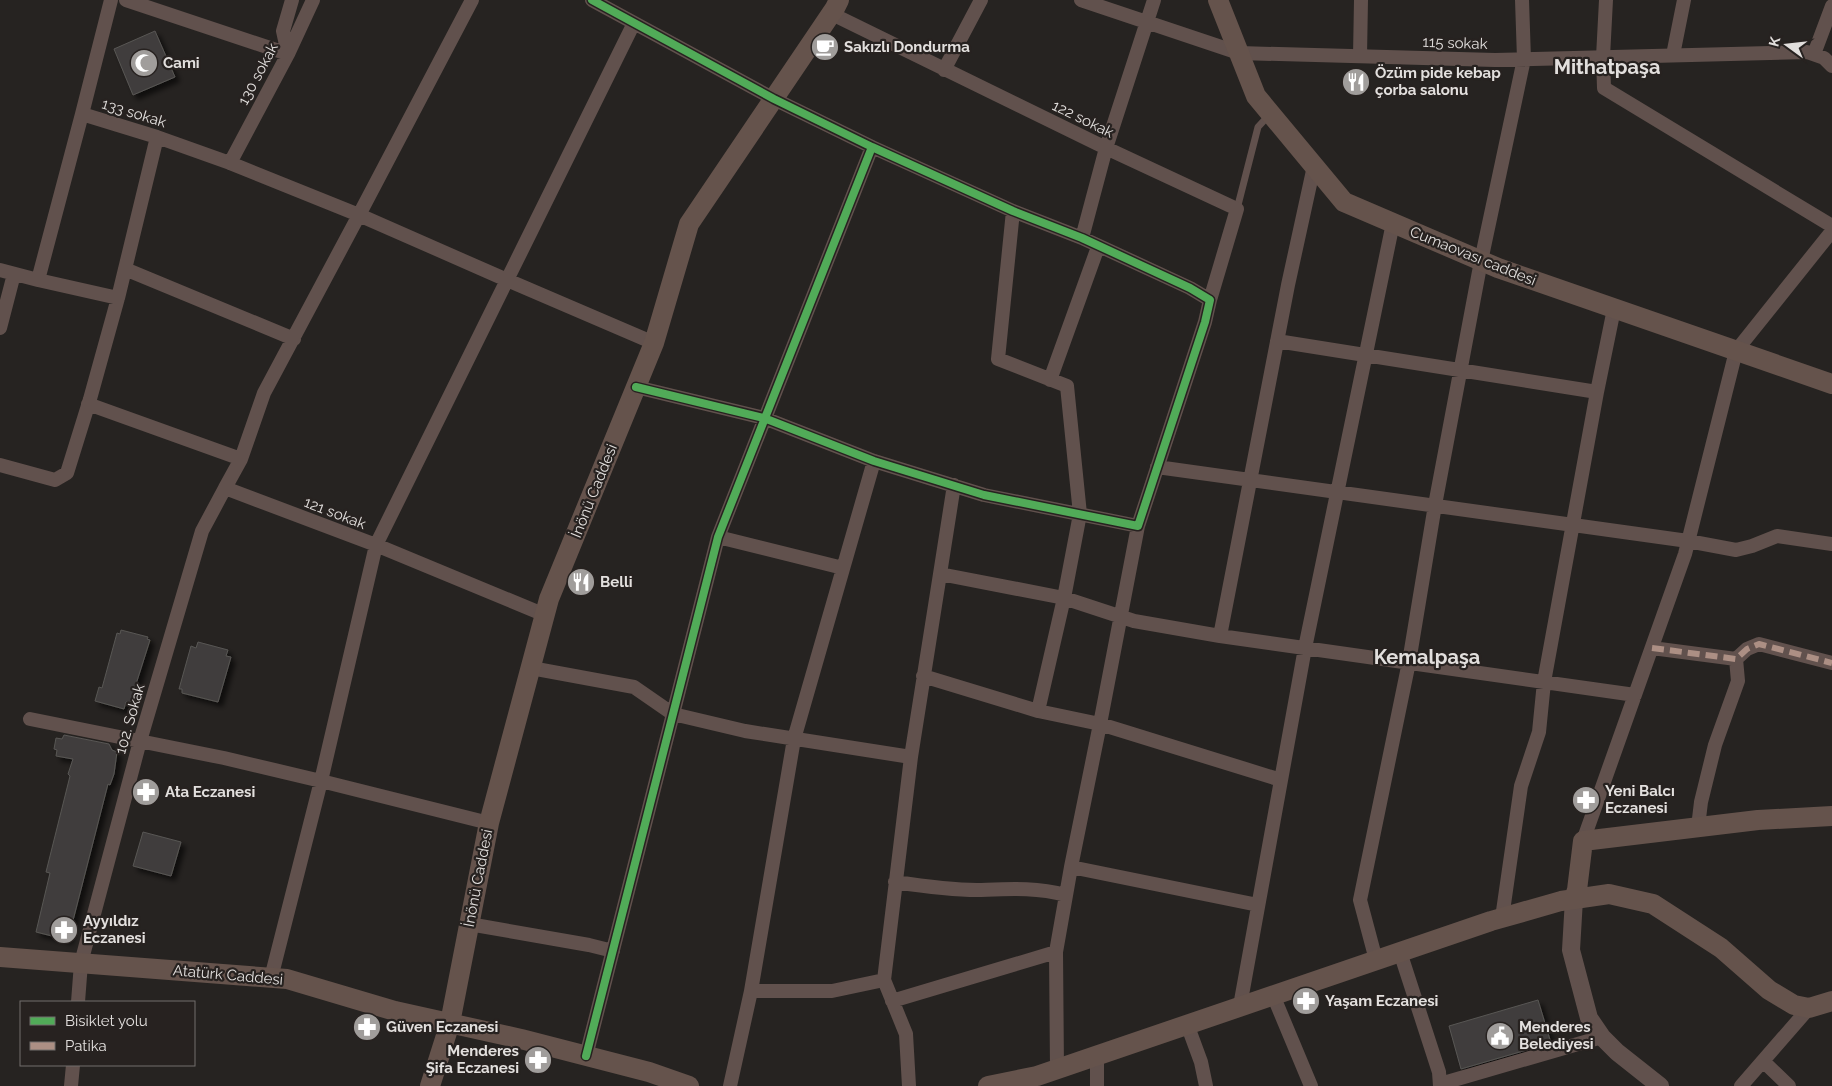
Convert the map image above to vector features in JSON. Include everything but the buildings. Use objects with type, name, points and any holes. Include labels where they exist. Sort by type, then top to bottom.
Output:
[{"type":"main road","name":"Cumaovası caddesi","points":[[1218,0],[1256,96],[1344,202],[1481,261],[1832,384]]},
{"type":"main road","name":"İnönü Caddesi","points":[[430,1086],[450,1023],[489,823],[549,600],[654,343],[689,224],[835,7]]},
{"type":"main road","points":[[1574,899],[1584,841],[1758,820],[1832,816]]},
{"type":"main road","points":[[988,1086],[1037,1076],[1502,918],[1561,901],[1609,894],[1653,904],[1721,948],[1769,990],[1794,1005],[1809,1008],[1832,1001]]},
{"type":"main road","name":"Atatürk Caddesi","points":[[0,957],[287,979],[395,1011],[649,1072],[689,1086]]},
{"type":"street","name":"133 sokak","points":[[110,0],[82,114],[230,162],[359,215]]},
{"type":"street","points":[[126,0],[288,54]]},
{"type":"street","points":[[288,54],[283,31],[292,0]]},
{"type":"street","name":"130 sokak","points":[[230,162],[288,54],[313,0]]},
{"type":"street","points":[[225,488],[241,460],[264,393],[472,0]]},
{"type":"street","points":[[592,0],[774,99],[1013,211],[1082,238],[1190,288],[1210,300]]},
{"type":"street","points":[[944,70],[981,0]]},
{"type":"street","name":"115 sokak","points":[[1082,0],[1239,53],[1495,60],[1807,52],[1814,54]]},
{"type":"street","points":[[1082,238],[1106,148],[1154,0]]},
{"type":"street","points":[[1360,56],[1361,0]]},
{"type":"street","points":[[1376,960],[1360,900],[1409,662],[1481,261],[1524,60],[1522,0]]},
{"type":"street","points":[[1606,0],[1603,57],[1604,88],[1832,226]]},
{"type":"street","points":[[1673,56],[1684,0]]},
{"type":"street","points":[[1832,6],[1814,54],[1824,58],[1832,66]]},
{"type":"street","name":"122 sokak","points":[[835,7],[944,70],[1237,209]]},
{"type":"street","name":"121 sokak","points":[[225,488],[376,546],[634,23]]},
{"type":"street","points":[[38,280],[82,114]]},
{"type":"street","points":[[0,465],[55,480],[67,473],[118,298],[157,137]]},
{"type":"street","points":[[586,1056],[718,537],[872,146]]},
{"type":"street","points":[[1220,636],[1277,341],[1314,166]]},
{"type":"street","points":[[1057,1069],[1056,952],[1138,526],[1205,322],[1237,209]]},
{"type":"street","points":[[1013,211],[998,359],[1067,386],[1080,514],[1064,598],[1038,711]]},
{"type":"street","points":[[359,215],[654,343]]},
{"type":"street","points":[[1240,1006],[1305,648],[1393,223]]},
{"type":"street","points":[[1584,841],[1688,541],[1736,351],[1832,231]]},
{"type":"street","points":[[1050,380],[1098,247]]},
{"type":"street","points":[[125,269],[294,339]]},
{"type":"street","points":[[0,270],[118,298]]},
{"type":"street","points":[[0,328],[14,274]]},
{"type":"street","points":[[1502,918],[1521,786],[1539,732],[1544,682],[1614,309]]},
{"type":"street","points":[[1277,341],[1597,392]]},
{"type":"street","points":[[636,387],[764,418],[874,461],[984,495],[1138,526]]},
{"type":"street","points":[[88,404],[241,460]]},
{"type":"street","points":[[730,1086],[751,991],[794,739],[874,461]]},
{"type":"street","points":[[1157,467],[1573,524],[1736,550],[1777,536],[1832,544]]},
{"type":"street","points":[[909,1086],[906,1034],[884,980],[910,757],[954,486]]},
{"type":"street","name":"102. Sokak","points":[[78,1001],[81,963],[140,742],[202,531],[225,488]]},
{"type":"street","points":[[718,537],[843,568]]},
{"type":"street","points":[[271,978],[321,781],[376,546],[545,615]]},
{"type":"street","points":[[940,574],[1064,598],[1134,621],[1220,636],[1635,696]]},
{"type":"street","points":[[1652,648],[1736,659],[1747,649],[1759,644],[1832,664]]},
{"type":"street","points":[[1698,827],[1701,802],[1715,746],[1738,682],[1736,659]]},
{"type":"street","points":[[530,668],[634,687],[673,714],[745,731],[910,757]]},
{"type":"street","points":[[923,676],[1038,711],[1100,724],[1281,780]]},
{"type":"street","points":[[30,719],[224,758],[489,823]]},
{"type":"street","points":[[1071,867],[1258,905]]},
{"type":"street","points":[[895,882],[978,890],[1021,888],[1046,890],[1066,895]]},
{"type":"street","points":[[1574,899],[1571,950],[1589,1018],[1602,1037],[1617,1052],[1660,1086]]},
{"type":"street","points":[[469,924],[589,945],[612,951]]},
{"type":"street","points":[[892,1001],[1056,952]]},
{"type":"street","points":[[1400,952],[1439,1072],[1440,1085],[1602,1037]]},
{"type":"street","points":[[751,991],[832,991],[884,980]]},
{"type":"street","points":[[1273,995],[1311,1086]]},
{"type":"street","points":[[1741,1086],[1809,1008]]},
{"type":"street","points":[[1187,1024],[1201,1062],[1206,1086]]},
{"type":"street","points":[[1097,1055],[1097,1086]]},
{"type":"street","points":[[1763,1060],[1790,1086]]},
{"type":"street","points":[[71,1086],[73,1066]]},
{"type":"lane","points":[[1237,209],[1258,128],[1270,113]]},
{"type":"marked path","points":[[1652,648],[1736,659],[1747,649],[1759,644],[1832,663]]},
{"type":"cycle path","points":[[586,1056],[718,537],[872,147],[774,99],[592,0]]},
{"type":"cycle path","points":[[636,387],[764,418],[874,461],[984,495],[1138,526],[1205,322],[1210,300],[1190,288],[1082,238],[1013,211],[872,147]]},
{"type":"place","name":"Sakızlı Dondurma","points":[[825,47]]},
{"type":"place","name":"Cami","points":[[144,63]]},
{"type":"place","name":"Özüm pide kebap çorba salonu","points":[[1356,82]]},
{"type":"place","name":"Belli","points":[[581,582]]},
{"type":"place","name":"Ata Eczanesi","points":[[146,792]]},
{"type":"place","name":"Yeni Balcı Eczanesi","points":[[1586,800]]},
{"type":"place","name":"Ayyıldız Eczanesi","points":[[64,930]]},
{"type":"place","name":"Yaşam Eczanesi","points":[[1306,1001]]},
{"type":"place","name":"Güven Eczanesi","points":[[367,1027]]},
{"type":"place","name":"Menderes Belediyesi","points":[[1500,1036]]},
{"type":"place","name":"Menderes Şifa Eczanesi","points":[[538,1060]]},
{"type":"district","name":"Mithatpaşa","points":[[1607,67]]},
{"type":"district","name":"Kemalpaşa","points":[[1427,657]]}]
